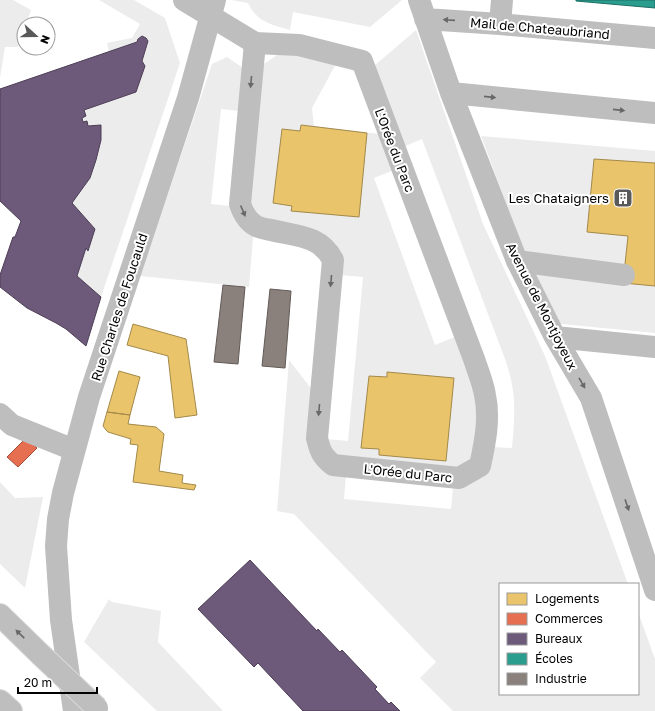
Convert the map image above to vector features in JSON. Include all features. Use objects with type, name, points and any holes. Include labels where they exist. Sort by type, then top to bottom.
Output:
[{"type":"main road","name":"L'Orée du Parc","points":[[184,0],[213,8],[254,43],[299,45],[362,61],[472,355],[485,395],[487,420],[480,466],[459,478],[333,465],[324,458],[319,449],[317,438],[333,260],[329,252],[314,240],[256,226],[245,216],[240,204],[254,43]]},
{"type":"main road","points":[[500,24],[502,0]]},
{"type":"main road","name":"Rue Charles de Foucauld","points":[[74,711],[60,620],[56,546],[58,519],[63,492],[89,397],[188,98],[213,8]]},
{"type":"main road","name":"Mail de Chateaubriand","points":[[422,9],[500,24],[655,38]]},
{"type":"main road","name":"Avenue de Montjoyeux","points":[[422,9],[451,93],[517,261],[555,337],[591,398],[655,590]]},
{"type":"main road","points":[[451,93],[655,113]]},
{"type":"main road","points":[[517,261],[624,274]]},
{"type":"main road","points":[[555,337],[655,347]]},
{"type":"main road","points":[[0,414],[12,425],[74,450]]},
{"type":"main road","points":[[0,615],[98,709]]},
{"type":"main road","points":[[0,701],[11,711]]},
{"type":"shaded area","points":[[0,0],[13,0],[31,10],[29,16],[16,16],[16,47],[5,47],[0,78]]},
{"type":"shaded area","points":[[99,0],[134,0],[165,18],[180,63],[101,297],[77,276],[86,248],[88,250],[95,229],[72,203],[85,186],[94,167],[99,147],[101,126],[88,126],[87,121],[83,122],[82,118],[86,115],[84,110],[136,92],[145,66],[142,61],[148,41],[142,36],[137,42],[109,52],[107,43],[132,38],[140,24]]},
{"type":"shaded area","points":[[231,0],[402,0],[370,27],[293,12],[290,30],[260,19],[248,3]]},
{"type":"shaded area","points":[[416,30],[483,224],[545,356],[628,583],[499,583],[499,695],[639,695],[639,615],[655,659],[655,711],[453,711],[420,678],[436,662],[294,514],[277,511],[289,360],[313,391],[309,443],[346,475],[344,499],[451,509],[453,486],[492,447],[512,448],[514,403],[512,382],[505,359],[422,139],[403,147],[374,66]]},
{"type":"shaded area","points":[[297,53],[337,62],[312,108],[314,126],[380,134],[394,170],[374,178],[435,345],[457,336],[477,397],[478,420],[472,463],[460,470],[336,459],[325,439],[348,441],[363,277],[340,275],[340,259],[258,217],[248,202],[261,66],[277,55]]},
{"type":"shaded area","points":[[227,57],[243,68],[239,111],[221,109],[211,204],[230,206],[253,237],[249,287],[140,276],[212,64]]},
{"type":"shaded area","points":[[481,136],[655,151],[655,333],[551,323]]},
{"type":"shaded area","points":[[0,482],[15,498],[43,497],[25,588],[0,564]]},
{"type":"shaded area","points":[[109,599],[112,602],[161,611],[158,642],[223,711],[157,711],[84,642]]},
{"type":"building: Logements","points":[[301,125],[367,133],[359,217],[291,211],[292,206],[273,203],[282,129],[300,131]]},
{"type":"building: Logements","name":"Les Chataigners","points":[[594,159],[655,163],[655,286],[623,283],[628,236],[587,232]]},
{"type":"building: Logements","points":[[133,324],[186,339],[197,415],[175,418],[168,356],[127,345]]},
{"type":"building: Logements","points":[[119,371],[140,377],[130,415],[107,412]]},
{"type":"building: Logements","points":[[387,372],[454,378],[446,461],[379,455],[379,449],[361,448],[369,376],[387,377]]},
{"type":"building: Logements","points":[[107,412],[130,415],[128,424],[156,427],[164,434],[159,471],[183,475],[182,483],[196,485],[194,490],[133,482],[138,445],[130,444],[131,439],[108,432],[106,430],[103,426]]},
{"type":"building: Commerces","points":[[26,438],[37,448],[18,467],[7,457]]},
{"type":"building: Bureaux","points":[[142,36],[148,41],[142,61],[145,66],[136,92],[84,110],[86,116],[82,118],[83,122],[87,121],[88,126],[101,125],[101,140],[90,178],[72,203],[95,229],[88,251],[86,248],[77,276],[101,297],[86,346],[66,329],[27,308],[0,287],[0,275],[13,237],[15,237],[21,221],[0,201],[0,89],[137,42]]},
{"type":"building: Bureaux","points":[[250,560],[317,631],[318,629],[340,652],[342,650],[377,687],[375,689],[389,704],[391,702],[400,711],[303,711],[258,663],[254,667],[198,609]]},
{"type":"building: Écoles","points":[[655,0],[655,8],[576,1]]},
{"type":"building: Industrie","points":[[223,285],[245,287],[238,364],[214,362]]},
{"type":"building: Industrie","points":[[270,289],[291,291],[285,368],[262,366]]},
{"type":"place","name":"Les Chataigners","points":[[623,198]]}]
